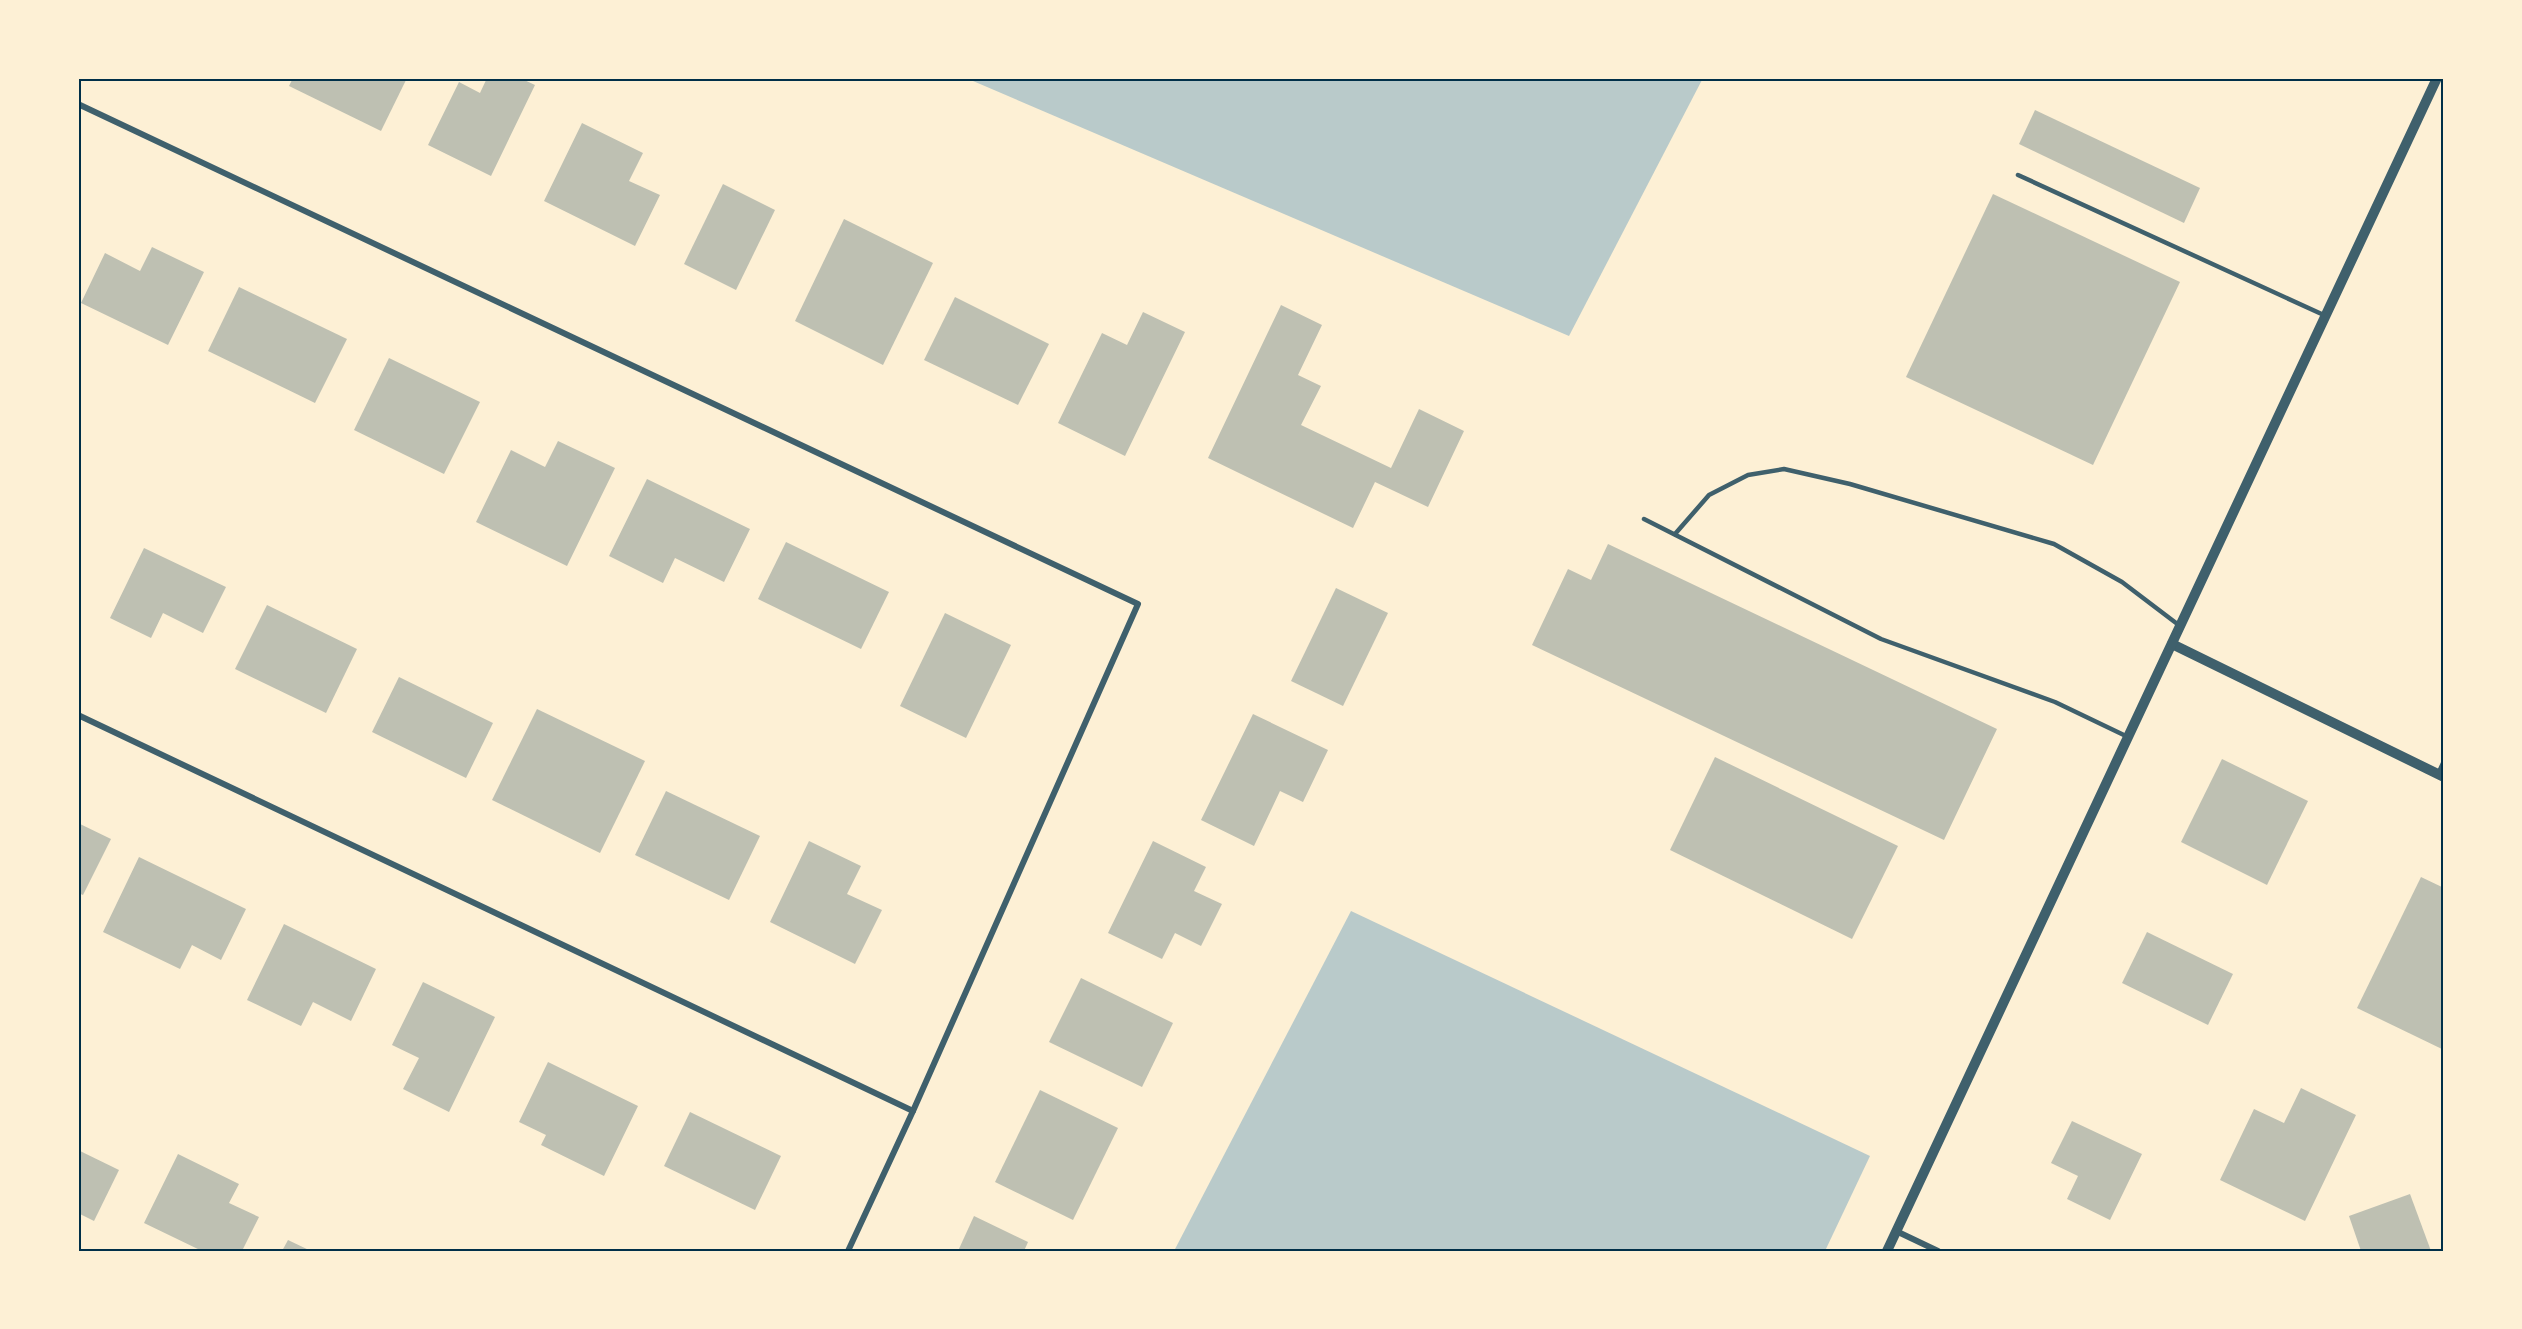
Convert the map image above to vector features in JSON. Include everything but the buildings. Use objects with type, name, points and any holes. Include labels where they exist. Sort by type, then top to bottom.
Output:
[{"type":"street","points":[[1887,1251],[2437,78]]},
{"type":"street","points":[[78,104],[1138,604],[913,1111],[848,1251]]},
{"type":"street","points":[[2172,644],[2441,775]]},
{"type":"street","points":[[78,715],[913,1111]]},
{"type":"street","points":[[1896,1231],[1938,1251]]},
{"type":"lane","points":[[2018,175],[2326,316]]},
{"type":"lane","points":[[1675,534],[1709,495],[1748,475],[1784,469],[1850,484],[2054,544],[2122,582],[2180,626]]},
{"type":"lane","points":[[1644,519],[1881,639],[2055,702],[2128,737]]},
{"type":"lane","points":[[2441,775],[2444,761]]},
{"type":"shaded area","points":[[966,78],[1703,78],[1569,336]]},
{"type":"shaded area","points":[[1351,911],[1870,1156],[1825,1251],[1174,1251]]}]
